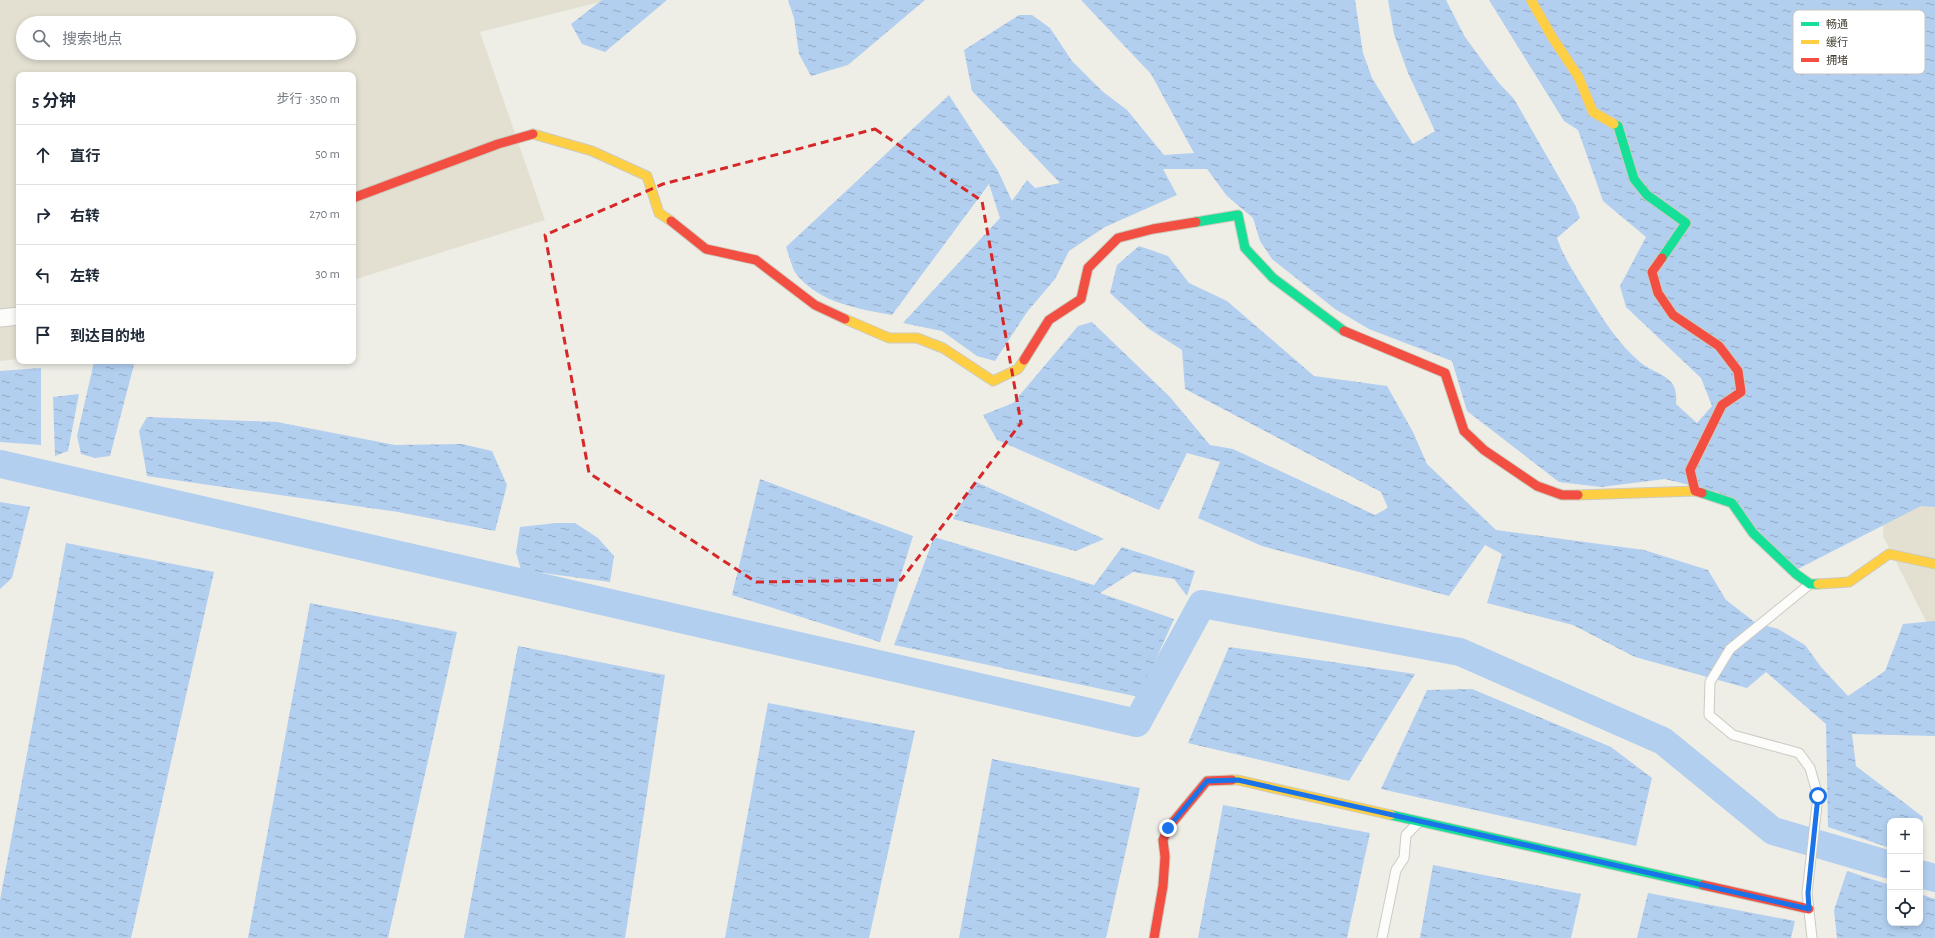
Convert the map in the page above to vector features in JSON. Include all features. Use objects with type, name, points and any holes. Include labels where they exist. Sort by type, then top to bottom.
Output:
[{"type":"street","points":[[1531,0],[1552,37],[1578,76],[1593,112],[1618,126],[1634,179],[1647,195],[1686,223],[1652,272],[1658,294],[1673,315],[1719,346],[1738,371],[1741,392],[1722,405],[1690,470],[1695,491]]},
{"type":"street","points":[[356,197],[498,144],[534,134],[592,150],[647,176],[659,212],[681,226],[706,249],[756,260],[815,306],[889,338],[917,338],[943,348],[993,382],[1018,368],[1049,320],[1081,299],[1088,268],[1118,238],[1153,229],[1238,215],[1245,248],[1273,278],[1342,330],[1445,373],[1464,430],[1484,450],[1537,486],[1562,495],[1695,491],[1732,503],[1753,533],[1796,574],[1810,584],[1849,582],[1889,554],[1935,564]]},
{"type":"street","points":[[0,318],[16,316]]},
{"type":"street","points":[[1154,938],[1163,886],[1165,857],[1163,840],[1168,828],[1207,781],[1238,780],[1809,909]]},
{"type":"lane","points":[[1810,584],[1730,649],[1710,682],[1709,716],[1733,735],[1800,753],[1810,768],[1818,796],[1808,893],[1812,938]]},
{"type":"lane","points":[[1382,938],[1396,870],[1404,858],[1406,835],[1420,821]]},
{"type":"highlighted area","points":[[875,129],[982,201],[1021,423],[901,580],[756,582],[589,473],[545,235],[663,184]]},
{"type":"shaded area","points":[[0,0],[608,0],[480,32],[545,220],[356,279],[356,72],[16,72],[16,359],[0,361]]},
{"type":"shaded area","points":[[1935,494],[1935,639],[1883,536],[1884,508]]},
{"type":"water","points":[[602,0],[667,0],[605,52],[582,44],[571,24]]},
{"type":"water","points":[[788,0],[925,0],[848,65],[811,76],[799,54],[794,18]]},
{"type":"water","points":[[1081,0],[1355,0],[1363,53],[1372,78],[1413,144],[1435,131],[1408,73],[1394,34],[1388,0],[1446,0],[1465,37],[1498,82],[1514,99],[1575,205],[1580,218],[1557,238],[1574,272],[1604,320],[1624,347],[1640,362],[1671,381],[1676,394],[1676,404],[1697,423],[1712,406],[1701,378],[1626,307],[1620,286],[1646,237],[1603,201],[1578,130],[1564,121],[1489,0],[1935,0],[1935,507],[1921,506],[1790,573],[1718,492],[1665,479],[1601,487],[1559,482],[1467,411],[1452,361],[1369,329],[1335,309],[1272,259],[1260,241],[1253,218],[1227,196],[1207,169],[1163,169],[1177,195],[1105,227],[1069,251],[1055,279],[1027,312],[995,361],[977,356],[942,331],[903,323],[1000,218],[989,184],[892,315],[854,307],[828,298],[806,285],[795,272],[786,247],[949,95],[998,171],[1012,201],[1027,180],[1035,188],[1060,183],[972,91],[964,50],[1019,15],[1032,15],[1050,28],[1072,61],[1102,91],[1127,110],[1164,155],[1194,153],[1151,74]]},
{"type":"water","points":[[1139,246],[1168,256],[1189,283],[1227,301],[1314,376],[1387,386],[1413,432],[1427,464],[1496,530],[1644,550],[1708,570],[1726,600],[1756,623],[1778,629],[1805,645],[1821,667],[1848,696],[1885,671],[1903,624],[1935,621],[1935,736],[1852,734],[1856,766],[1923,818],[1887,818],[1887,847],[1828,827],[1826,724],[1766,672],[1747,688],[1635,657],[1573,625],[1487,603],[1502,554],[1485,545],[1449,596],[1262,546],[1198,518],[1220,462],[1187,453],[1159,510],[997,440],[983,415],[1013,403],[1078,326],[1092,322],[1170,397],[1210,445],[1233,449],[1375,515],[1388,508],[1381,492],[1185,389],[1182,350],[1149,329],[1110,293],[1117,265]]},
{"type":"water","points":[[94,364],[134,364],[110,456],[95,458],[81,454],[77,436]]},
{"type":"water","points":[[41,368],[41,445],[0,442],[0,371]]},
{"type":"water","points":[[79,394],[68,451],[55,456],[53,397]]},
{"type":"water","points":[[147,417],[277,422],[395,445],[462,444],[492,451],[507,485],[495,531],[398,512],[147,476],[139,431]]},
{"type":"water","points":[[760,479],[913,536],[880,642],[732,595]]},
{"type":"water","points":[[974,481],[1104,539],[1076,551],[953,519]]},
{"type":"water","points":[[0,502],[30,507],[12,578],[0,589]]},
{"type":"water","points":[[556,523],[575,523],[598,538],[614,556],[610,582],[521,570],[516,552],[520,527]]},
{"type":"water","points":[[934,537],[1094,585],[1122,547],[1195,571],[1187,596],[1174,579],[1133,572],[1100,593],[1174,619],[1139,697],[894,645]]},
{"type":"water","points":[[66,543],[214,572],[131,938],[0,938],[0,900]]},
{"type":"water","points":[[310,603],[457,632],[388,938],[248,938]]},
{"type":"water","points":[[518,646],[665,675],[625,938],[464,938]]},
{"type":"water","points":[[1229,647],[1415,674],[1349,781],[1188,743]]},
{"type":"water","points":[[1472,689],[1611,747],[1652,778],[1636,846],[1381,789],[1427,690]]},
{"type":"water","points":[[768,703],[915,731],[869,938],[725,938]]},
{"type":"water","points":[[992,759],[1140,788],[1106,938],[959,938]]},
{"type":"water","points":[[1223,805],[1370,833],[1347,938],[1198,938]]},
{"type":"water","points":[[1433,865],[1581,894],[1571,938],[1420,938]]},
{"type":"water","points":[[1847,871],[1887,884],[1887,926],[1923,926],[1923,895],[1935,899],[1935,938],[1837,938],[1834,910]]},
{"type":"water","points":[[1648,893],[1795,921],[1791,938],[1637,938]]},
{"type":"waterway","points":[[0,464],[1137,723],[1202,604],[1460,652],[1663,741],[1773,831],[1887,864]]},
{"type":"waterway","points":[[1923,875],[1935,878]]},
{"type":"traffic: fast","points":[[1614,124],[1618,126],[1634,179],[1647,195],[1686,223],[1662,258]]},
{"type":"traffic: fast","points":[[1196,222],[1238,215],[1245,248],[1273,278],[1344,331]]},
{"type":"traffic: fast","points":[[1702,493],[1732,503],[1753,533],[1796,574],[1810,584],[1818,584]]},
{"type":"traffic: fast","points":[[1391,815],[1703,885]]},
{"type":"traffic: slow","points":[[1531,0],[1552,37],[1578,76],[1593,112],[1614,124]]},
{"type":"traffic: slow","points":[[533,134],[592,151],[647,176],[659,213],[671,221]]},
{"type":"traffic: slow","points":[[845,319],[889,338],[917,338],[943,348],[993,381],[1018,369],[1024,360]]},
{"type":"traffic: slow","points":[[1578,495],[1695,491]]},
{"type":"traffic: slow","points":[[1818,584],[1849,582],[1889,554],[1935,564]]},
{"type":"traffic: slow","points":[[1232,780],[1238,780],[1391,815]]},
{"type":"traffic: jam","points":[[356,197],[498,144],[533,134]]},
{"type":"traffic: jam","points":[[671,221],[706,249],[756,260],[815,305],[845,319]]},
{"type":"traffic: jam","points":[[1024,360],[1049,320],[1081,299],[1088,268],[1118,238],[1153,229],[1196,222]]},
{"type":"traffic: jam","points":[[1662,258],[1652,272],[1658,293],[1673,315],[1719,346],[1738,371],[1741,392],[1722,405],[1690,470],[1695,491],[1702,493]]},
{"type":"traffic: jam","points":[[1344,331],[1445,373],[1464,431],[1484,450],[1537,486],[1562,495],[1578,495]]},
{"type":"traffic: jam","points":[[1154,938],[1163,886],[1165,857],[1163,840],[1168,828],[1207,781],[1232,780]]},
{"type":"traffic: jam","points":[[1703,885],[1809,909]]},
{"type":"route","points":[[1168,828],[1207,781],[1238,780],[1809,909],[1808,893],[1818,796]]}]
